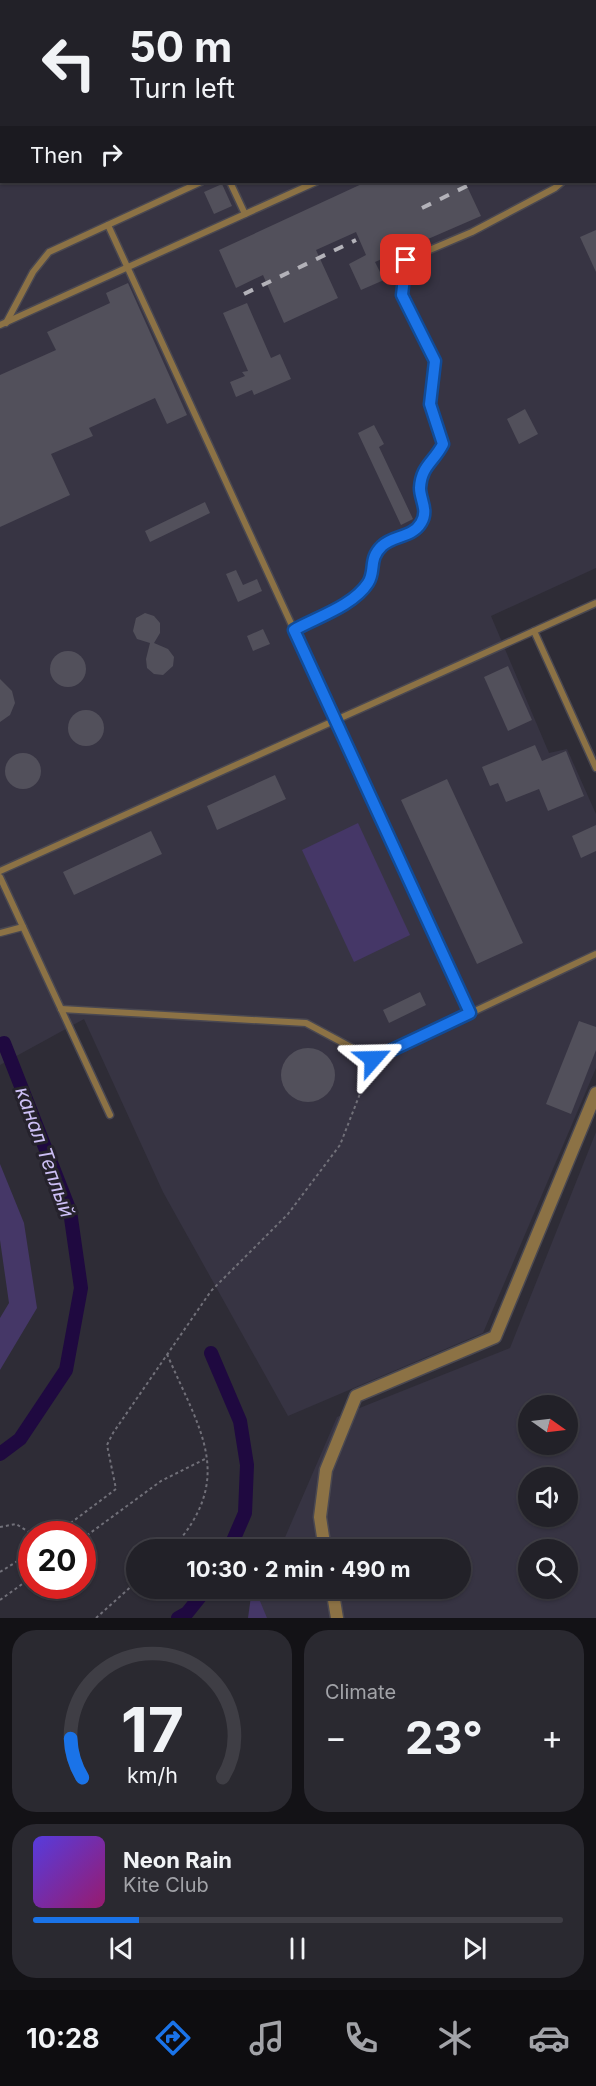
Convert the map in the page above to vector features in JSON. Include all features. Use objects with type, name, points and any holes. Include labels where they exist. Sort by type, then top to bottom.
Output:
[{"type":"street","points":[[323,1539],[320,1517],[326,1470],[356,1396],[495,1337],[596,1093]]},
{"type":"street","points":[[334,1599],[337,1618]]},
{"type":"lane","points":[[3,324],[33,272],[49,252],[199,183]]},
{"type":"lane","points":[[230,183],[246,214]]},
{"type":"lane","points":[[3,324],[314,183]]},
{"type":"lane","points":[[294,630],[358,595],[370,581],[372,558],[383,544],[411,533],[422,522],[425,506],[420,490],[423,469],[437,456],[443,444],[430,404],[435,361],[402,295],[406,260],[472,232],[561,183]]},
{"type":"lane","points":[[108,225],[470,1013]]},
{"type":"lane","points":[[0,871],[596,603]]},
{"type":"lane","points":[[534,631],[596,768]]},
{"type":"lane","points":[[0,877],[110,1115]]},
{"type":"lane","points":[[0,933],[23,927]]},
{"type":"lane","points":[[61,1009],[306,1023],[373,1059],[596,954]]},
{"type":"path","points":[[74,1521],[117,1489],[107,1445],[211,1291],[288,1214],[340,1145],[373,1059]]},
{"type":"path","points":[[167,1354],[205,1442],[207,1458],[208,1484],[202,1506],[192,1527],[181,1539]]},
{"type":"path","points":[[96,1529],[161,1481],[207,1458]]},
{"type":"path","points":[[0,1527],[18,1525]]},
{"type":"path","points":[[0,1572],[18,1561]]},
{"type":"path","points":[[0,1600],[18,1587]]},
{"type":"path","points":[[96,1618],[126,1591]]},
{"type":"shaded area","points":[[0,183],[596,183],[596,568],[491,616],[549,753],[567,749],[596,814],[596,1068],[483,1333],[288,1416],[163,1192],[84,1019],[0,1065]]},
{"type":"shaded area","points":[[358,823],[410,935],[354,962],[302,850]]},
{"type":"shaded area","points":[[596,1132],[596,1618],[251,1618],[260,1599],[471,1599],[471,1539],[284,1539],[337,1417],[510,1348]]},
{"type":"shaded area","points":[[0,1164],[24,1223],[37,1308],[0,1370],[0,1318],[9,1303],[0,1240]]},
{"type":"shaded area","points":[[251,1599],[259,1599],[267,1618],[248,1618]]},
{"type":"building","points":[[364,183],[465,183],[481,216],[375,262],[384,280],[361,290],[349,264],[366,255],[356,232],[316,250],[338,298],[284,323],[263,275],[236,288],[219,250]]},
{"type":"building","points":[[222,184],[232,206],[214,214],[204,192]]},
{"type":"building","points":[[596,230],[596,272],[580,237]]},
{"type":"building","points":[[128,283],[187,415],[167,424],[155,398],[89,428],[93,436],[51,454],[70,495],[0,527],[0,375],[56,350],[47,332],[110,303],[106,293]]},
{"type":"building","points":[[247,303],[271,358],[280,354],[291,379],[254,395],[252,390],[236,397],[230,382],[245,376],[242,372],[248,371],[223,313]]},
{"type":"building","points":[[525,409],[538,434],[519,444],[507,419]]},
{"type":"building","points":[[374,425],[384,444],[379,447],[413,519],[401,525],[358,433]]},
{"type":"building","points":[[205,502],[210,513],[150,542],[145,531]]},
{"type":"building","points":[[236,570],[243,585],[257,579],[262,591],[238,602],[226,574]]},
{"type":"building","points":[[145,613],[154,616],[160,623],[160,633],[154,643],[168,649],[174,657],[173,666],[163,675],[154,674],[147,668],[146,659],[150,643],[137,639],[133,631],[136,618]]},
{"type":"building","points":[[263,629],[270,644],[253,651],[247,636]]},
{"type":"building","points":[[68,651],[81,656],[86,669],[81,682],[68,687],[55,682],[50,669],[55,656]]},
{"type":"building","points":[[508,666],[532,720],[508,731],[484,677]]},
{"type":"building","points":[[0,679],[12,691],[15,703],[10,715],[0,722]]},
{"type":"building","points":[[86,710],[99,715],[104,728],[99,741],[86,746],[73,741],[68,728],[73,715]]},
{"type":"building","points":[[535,745],[542,761],[566,751],[584,796],[548,811],[539,789],[506,802],[498,783],[490,786],[482,767]]},
{"type":"building","points":[[23,753],[36,758],[41,771],[36,784],[23,789],[10,784],[5,771],[10,758]]},
{"type":"building","points":[[275,775],[286,799],[217,830],[207,806]]},
{"type":"building","points":[[447,779],[523,943],[477,964],[401,800]]},
{"type":"building","points":[[596,825],[596,851],[581,858],[572,836]]},
{"type":"building","points":[[151,831],[162,854],[74,895],[63,872]]},
{"type":"building","points":[[420,992],[426,1005],[389,1023],[383,1010]]},
{"type":"building","points":[[579,1021],[596,1027],[596,1050],[571,1114],[546,1104]]},
{"type":"building","points":[[308,1048],[318,1050],[327,1056],[333,1065],[335,1075],[333,1085],[327,1094],[318,1100],[308,1102],[298,1100],[289,1094],[283,1085],[281,1075],[283,1065],[289,1056],[298,1050]]},
{"type":"waterway","name":"канал Теплый","points":[[0,1454],[20,1439],[66,1370],[81,1288],[70,1211],[4,1043]]},
{"type":"waterway","points":[[211,1353],[240,1421],[247,1465],[245,1513],[234,1539]]},
{"type":"waterway","points":[[178,1618],[187,1613],[198,1599]]},
{"type":"railway","points":[[422,208],[473,183]]},
{"type":"railway","points":[[244,294],[356,240]]},
{"type":"route","points":[[373,1059],[470,1013],[294,630],[358,595],[370,581],[372,558],[383,544],[411,533],[422,522],[425,506],[420,490],[423,469],[437,456],[443,444],[430,404],[435,361],[402,295],[406,260]]}]
